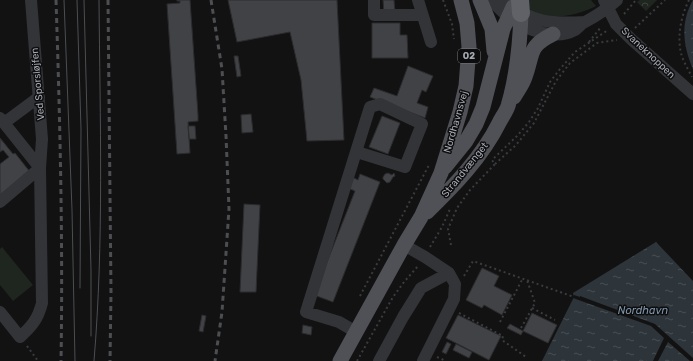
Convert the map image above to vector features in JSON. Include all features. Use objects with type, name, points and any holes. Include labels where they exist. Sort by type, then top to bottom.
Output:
[{"type":"main road","name":"Nordhavnsvej","points":[[441,173],[460,112],[466,86],[469,47],[467,23],[460,0]]},
{"type":"main road","points":[[480,0],[492,29],[495,62]]},
{"type":"main road","points":[[441,173],[466,141],[476,124],[483,107],[503,29],[515,10]]},
{"type":"main road","name":"Strandvænget","points":[[422,217],[441,199],[468,168],[495,132],[507,108],[519,54],[515,10]]},
{"type":"main road","points":[[507,108],[525,78],[531,54],[535,47],[542,40],[553,34]]},
{"type":"main road","points":[[460,112],[476,124],[495,132]]},
{"type":"main road","name":"Strandvænget","points":[[340,361],[404,245],[422,217],[441,173]]},
{"type":"street","name":"Ved Sporsløjfen","points":[[20,337],[32,326],[39,314],[42,303],[40,168],[42,139],[31,0]]},
{"type":"street","points":[[374,0],[374,15],[422,15]]},
{"type":"street","points":[[418,0],[431,42]]},
{"type":"street","points":[[491,0],[534,19],[555,23],[585,22]]},
{"type":"street","points":[[515,10],[541,33],[560,34],[574,30],[585,22],[601,14],[606,4],[618,0]]},
{"type":"street","name":"Svaneknoppen","points":[[606,4],[616,24],[693,94]]},
{"type":"street","points":[[0,202],[40,168],[2,121],[38,97]]},
{"type":"street","points":[[356,332],[339,322],[306,312],[370,107],[380,104],[422,124],[405,167],[357,152]]},
{"type":"street","points":[[404,245],[449,273],[455,284],[454,299],[423,361]]},
{"type":"street","points":[[379,361],[421,288],[449,273]]},
{"type":"street","points":[[0,312],[20,337]]},
{"type":"path","points":[[443,0],[452,24],[454,40]]},
{"type":"path","points":[[632,30],[665,0]]},
{"type":"path","points":[[689,0],[683,12],[680,31],[681,53],[693,80]]},
{"type":"path","points":[[495,164],[492,160],[529,122],[538,108],[550,82],[575,52],[587,43],[601,26]]},
{"type":"path","points":[[587,43],[593,41],[611,27]]},
{"type":"path","points":[[451,245],[448,229],[457,208],[470,190],[516,144],[534,123],[556,81],[570,63],[597,43],[622,39]]},
{"type":"path","points":[[359,297],[431,161]]},
{"type":"path","points":[[357,361],[393,297],[425,257],[442,227],[448,229]]},
{"type":"path","points":[[455,290],[473,260],[574,296]]},
{"type":"path","points":[[500,322],[522,278]]},
{"type":"path","points":[[521,328],[535,303],[527,280]]},
{"type":"path","points":[[449,308],[503,336],[502,340],[526,357]]},
{"type":"path","points":[[532,308],[555,320]]},
{"type":"path","points":[[20,337],[38,361]]},
{"type":"green space","points":[[526,0],[591,0],[596,6],[582,12],[555,17],[546,16],[532,11]]},
{"type":"green space","points":[[640,0],[657,0],[646,11],[637,2]]},
{"type":"green space","points":[[2,247],[33,285],[13,301],[0,285],[0,249]]},
{"type":"water","points":[[693,0],[693,69],[687,52],[684,34],[686,17]]},
{"type":"water","name":"Nordhavn","points":[[656,242],[693,281],[693,361],[542,361],[574,297],[573,293]]},
{"type":"pier","points":[[574,295],[655,324],[693,358],[693,361],[690,361],[668,342],[658,361],[653,361],[664,338],[651,326],[573,298]]},
{"type":"building","points":[[177,0],[190,0],[198,121],[188,122],[190,153],[177,154],[167,4],[180,3],[180,1]]},
{"type":"building","points":[[228,0],[337,0],[344,140],[307,141],[301,80],[290,32],[237,42]]},
{"type":"building","points":[[383,0],[394,0],[395,12],[384,13]]},
{"type":"building","points":[[372,23],[400,23],[400,35],[407,35],[408,58],[372,58]]},
{"type":"building","points":[[234,56],[238,56],[241,76],[237,77]]},
{"type":"building","points":[[408,66],[433,76],[426,92],[422,90],[417,103],[428,107],[425,118],[370,97],[374,88],[397,96]]},
{"type":"building","points":[[251,114],[253,132],[242,133],[241,115]]},
{"type":"building","points":[[382,116],[400,123],[388,154],[369,147]]},
{"type":"building","points":[[188,126],[195,126],[196,139],[189,139]]},
{"type":"building","points":[[0,138],[13,154],[15,153],[30,172],[0,195],[0,164],[9,157],[3,150],[0,152]]},
{"type":"building","points":[[388,173],[392,175],[394,173],[395,176],[390,182],[387,183],[383,177]]},
{"type":"building","points":[[360,174],[380,182],[333,302],[314,295],[355,191],[348,188],[352,177],[358,180]]},
{"type":"building","points":[[244,204],[260,205],[256,292],[240,292]]},
{"type":"building","points":[[482,268],[499,276],[494,286],[512,295],[502,315],[484,305],[482,308],[466,300]]},
{"type":"building","points":[[532,313],[557,325],[548,343],[523,331]]},
{"type":"building","points":[[202,315],[206,316],[203,332],[199,331]]},
{"type":"building","points":[[458,315],[501,336],[489,360],[446,338]]},
{"type":"building","points":[[510,324],[523,331],[521,335],[507,328]]},
{"type":"building","points":[[303,325],[312,327],[311,335],[302,333]]},
{"type":"building","points":[[447,342],[451,344],[446,354],[442,352]]},
{"type":"building","points":[[456,344],[472,352],[469,358],[453,350]]},
{"type":"tram line","points":[[64,0],[72,210],[75,361]]},
{"type":"tram line","points":[[77,0],[81,129],[80,288]]},
{"type":"tram line","points":[[84,0],[91,270],[91,336]]},
{"type":"tram line","points":[[94,361],[100,226],[99,0]]},
{"type":"railway","points":[[56,0],[61,180],[61,361]]},
{"type":"railway","points":[[108,0],[111,292],[110,361]]},
{"type":"railway","points":[[211,0],[222,69],[229,209],[222,312],[215,361]]}]
